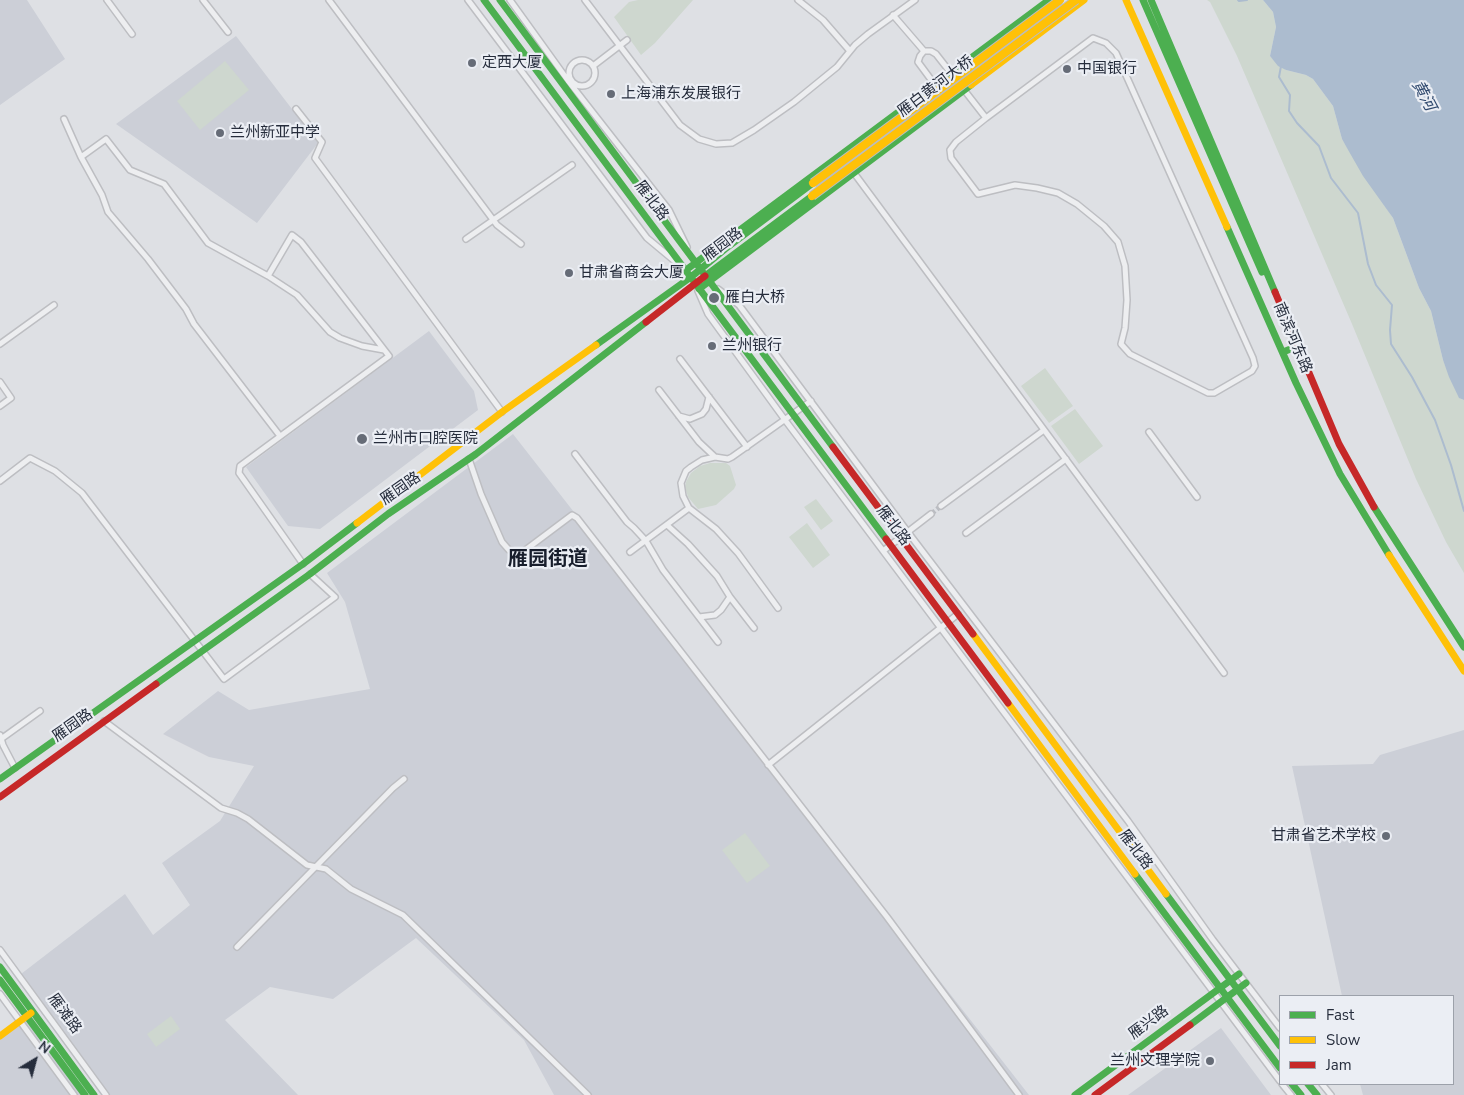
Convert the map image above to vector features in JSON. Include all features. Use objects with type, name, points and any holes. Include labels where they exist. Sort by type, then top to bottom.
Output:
[{"type":"main road","name":"雁北路","points":[[484,0],[890,544],[1217,990],[1279,1067]]},
{"type":"main road","name":"雁北路","points":[[500,0],[568,83],[705,276],[1279,1045]]},
{"type":"main road","name":"雁园路","points":[[0,796],[310,574],[388,514],[469,459],[693,280],[696,262],[1048,0]]},
{"type":"main road","name":"雁白黄河大桥","points":[[814,183],[1060,0]]},
{"type":"main road","name":"雁白黄河大桥","points":[[812,196],[1076,0]]},
{"type":"main road","name":"雁园路","points":[[0,779],[303,564],[502,412],[693,280],[705,276],[854,173],[1084,0]]},
{"type":"main road","name":"南滨河东路","points":[[1126,0],[1296,383],[1328,449],[1354,498],[1464,671]]},
{"type":"main road","points":[[1143,0],[1266,283],[1280,304]]},
{"type":"main road","name":"南滨河东路","points":[[1151,0],[1329,422],[1360,483],[1387,530],[1464,647]]},
{"type":"main road","name":"雁园路","points":[[705,276],[725,249],[814,183]]},
{"type":"main road","name":"雁园路","points":[[705,276],[812,196]]},
{"type":"main road","points":[[1283,352],[1298,346]]},
{"type":"main road","points":[[303,564],[310,574]]},
{"type":"main road","name":"雁滩路","points":[[0,967],[27,1016],[94,1095]]},
{"type":"main road","name":"雁兴路","points":[[1075,1095],[1239,974]]},
{"type":"main road","name":"雁滩路","points":[[0,980],[85,1095]]},
{"type":"main road","name":"雁兴路","points":[[1095,1095],[1246,983]]},
{"type":"main road","points":[[0,1036],[27,1016]]},
{"type":"main road","points":[[1293,1085],[1301,1095]]},
{"type":"main road","points":[[1309,1085],[1317,1095]]},
{"type":"street","points":[[107,0],[132,34]]},
{"type":"street","points":[[204,0],[228,32]]},
{"type":"street","points":[[329,0],[493,220],[522,244]]},
{"type":"street","points":[[468,0],[648,238],[693,280],[708,314],[785,420],[941,629],[1217,990]]},
{"type":"street","points":[[510,0],[568,83],[580,86],[590,84],[595,76],[593,66],[584,61],[575,63],[570,71],[568,83],[553,93]]},
{"type":"street","points":[[585,0],[680,125],[699,139],[716,144],[732,143],[754,130],[837,67],[868,34],[915,0]]},
{"type":"street","points":[[798,0],[824,20],[850,51]]},
{"type":"street","points":[[893,15],[924,51],[934,52],[986,118]]},
{"type":"street","points":[[1093,38],[1106,43],[1116,53],[1253,358],[1254,366],[1252,371],[1214,393],[1208,393],[1130,354],[1121,344],[1125,328],[1127,300],[1125,266],[1118,242],[1104,226],[1077,204],[1058,193],[1015,185],[978,194],[951,158],[950,150],[956,142],[986,118],[1093,38]]},
{"type":"street","points":[[593,66],[626,40]]},
{"type":"street","points":[[924,51],[918,62],[935,85]]},
{"type":"street","points":[[296,109],[322,142],[315,158],[502,412]]},
{"type":"street","points":[[64,119],[81,157],[102,195],[108,212],[148,259],[186,309],[194,324],[280,436]]},
{"type":"street","points":[[81,157],[106,139],[130,170],[164,184],[208,243],[268,276],[297,295],[330,332],[362,346],[384,350]]},
{"type":"street","points":[[466,240],[572,165]]},
{"type":"street","points":[[854,173],[1224,673]]},
{"type":"street","points":[[268,276],[292,235],[302,242],[389,356],[240,466],[239,473],[303,564]]},
{"type":"street","points":[[705,276],[739,305],[907,531],[1128,821],[1213,940],[1279,1027]]},
{"type":"street","points":[[0,344],[54,305]]},
{"type":"street","points":[[680,359],[747,447]]},
{"type":"street","points":[[0,382],[11,398],[0,406]]},
{"type":"street","points":[[659,390],[699,442],[715,458]]},
{"type":"street","points":[[678,416],[690,419],[697,418],[706,409],[709,396]]},
{"type":"street","points":[[778,608],[738,553],[716,528],[690,508],[683,496],[681,483],[683,476],[691,467],[702,460],[728,459],[804,408],[811,401]]},
{"type":"street","points":[[941,506],[1044,430]]},
{"type":"street","points":[[1149,432],[1197,497]]},
{"type":"street","points":[[575,454],[627,522],[646,541],[663,570],[718,642]]},
{"type":"street","points":[[0,481],[30,458],[55,471],[82,493],[224,679],[335,597],[310,574]]},
{"type":"street","points":[[469,459],[481,494],[502,542],[509,550],[524,551],[572,515],[577,518],[887,917],[1020,1095]]},
{"type":"street","points":[[966,532],[1066,459]]},
{"type":"street","points":[[630,552],[690,508]]},
{"type":"street","points":[[883,551],[931,514]]},
{"type":"street","points":[[666,526],[688,544],[717,576],[730,597],[754,628]]},
{"type":"street","points":[[699,617],[715,615],[730,597]]},
{"type":"street","points":[[768,765],[958,614]]},
{"type":"street","points":[[15,768],[1,737],[40,712]]},
{"type":"street","points":[[104,721],[221,808],[248,819],[307,865],[326,869],[351,889],[403,915],[588,1095]]},
{"type":"street","points":[[237,947],[404,779]]},
{"type":"street","name":"雁滩路","points":[[0,950],[106,1095]]},
{"type":"street","name":"雁滩路","points":[[0,994],[27,1016],[74,1095]]},
{"type":"street","points":[[1224,999],[1279,1079]]},
{"type":"street","points":[[1283,1085],[1291,1095]]},
{"type":"street","points":[[1323,1085],[1331,1095]]},
{"type":"shaded area","points":[[0,0],[27,0],[65,59],[0,105]]},
{"type":"shaded area","points":[[638,0],[693,0],[655,43],[641,55],[614,17],[629,2]]},
{"type":"shaded area","points":[[1207,0],[1263,0],[1273,12],[1276,27],[1270,56],[1286,70],[1306,75],[1313,79],[1333,106],[1342,139],[1393,218],[1419,288],[1431,311],[1443,360],[1458,395],[1464,400],[1464,573],[1446,542],[1416,479],[1237,56],[1210,2]]},
{"type":"shaded area","name":"兰州新亚中学","points":[[236,36],[318,143],[257,223],[116,124]]},
{"type":"shaded area","points":[[225,61],[249,90],[200,130],[177,101]]},
{"type":"shaded area","name":"兰州市口腔医院","points":[[429,331],[474,391],[478,410],[320,529],[288,526],[246,467]]},
{"type":"shaded area","points":[[1045,368],[1073,406],[1049,423],[1021,386]]},
{"type":"shaded area","points":[[1075,409],[1103,446],[1079,464],[1051,426]]},
{"type":"shaded area","points":[[513,434],[1029,1095],[554,1095],[524,1040],[416,938],[333,999],[270,987],[225,1020],[298,1095],[110,1095],[21,974],[125,894],[153,935],[190,905],[162,863],[220,821],[254,766],[209,757],[163,734],[218,691],[249,710],[370,689],[345,602],[327,573]]},
{"type":"shaded area","points":[[710,463],[726,463],[730,466],[736,485],[716,505],[698,509],[688,497],[685,487],[686,482],[691,473],[700,466]]},
{"type":"shaded area","points":[[816,499],[833,521],[821,530],[804,507]]},
{"type":"shaded area","points":[[807,523],[830,555],[813,568],[789,537]]},
{"type":"shaded area","name":"甘肃省艺术学校","points":[[1464,730],[1464,1095],[1363,1095],[1360,1085],[1454,1085],[1454,995],[1342,995],[1292,766],[1373,764],[1380,755]]},
{"type":"shaded area","points":[[745,833],[770,866],[747,883],[722,850]]},
{"type":"shaded area","points":[[27,1016],[85,1095],[0,1095],[0,1036]]},
{"type":"shaded area","points":[[171,1016],[180,1029],[156,1047],[147,1034]]},
{"type":"shaded area","name":"兰州文理学院","points":[[1221,1028],[1271,1095],[1128,1095]]},
{"type":"water","name":"黄河","points":[[1263,0],[1464,0],[1464,400],[1459,398],[1449,377],[1431,311],[1419,288],[1393,218],[1363,176],[1342,139],[1333,106],[1313,79],[1278,66],[1270,56],[1276,27],[1273,12]]},
{"type":"waterway","points":[[1238,0],[1247,0]]},
{"type":"waterway","points":[[1281,66],[1279,77],[1290,95],[1289,111],[1297,123],[1319,146],[1331,178],[1358,213],[1368,264],[1376,285],[1392,305],[1391,344],[1412,377],[1435,420],[1451,465],[1464,511]]},
{"type":"tunnel","points":[[931,514],[941,506]]},
{"type":"traffic: fast","points":[[484,0],[886,539]]},
{"type":"traffic: fast","points":[[500,0],[833,447]]},
{"type":"traffic: fast","points":[[686,270],[1049,0]]},
{"type":"traffic: fast","points":[[1143,0],[1262,272]]},
{"type":"traffic: fast","points":[[1151,0],[1275,292]]},
{"type":"traffic: fast","points":[[699,289],[971,85]]},
{"type":"traffic: fast","points":[[691,277],[813,183]]},
{"type":"traffic: fast","points":[[705,276],[812,196]]},
{"type":"traffic: fast","points":[[1227,227],[1296,383],[1340,474],[1389,555]]},
{"type":"traffic: fast","points":[[596,345],[691,277]]},
{"type":"traffic: fast","points":[[156,684],[310,574],[388,514],[476,454],[646,322]]},
{"type":"traffic: fast","points":[[1283,352],[1298,346]]},
{"type":"traffic: fast","points":[[1374,507],[1464,647]]},
{"type":"traffic: fast","points":[[0,779],[303,564],[357,523]]},
{"type":"traffic: fast","points":[[1135,874],[1279,1067]]},
{"type":"traffic: fast","points":[[1166,894],[1279,1045]]},
{"type":"traffic: fast","points":[[0,967],[94,1095]]},
{"type":"traffic: fast","points":[[1075,1095],[1239,974]]},
{"type":"traffic: fast","points":[[0,980],[85,1095]]},
{"type":"traffic: fast","points":[[1190,1025],[1246,983]]},
{"type":"traffic: fast","points":[[1293,1085],[1301,1095]]},
{"type":"traffic: fast","points":[[1309,1085],[1317,1095]]},
{"type":"traffic: slow","points":[[813,183],[1060,0]]},
{"type":"traffic: slow","points":[[812,196],[1076,0]]},
{"type":"traffic: slow","points":[[971,85],[1084,0]]},
{"type":"traffic: slow","points":[[1126,0],[1227,227]]},
{"type":"traffic: slow","points":[[357,523],[502,412],[596,345]]},
{"type":"traffic: slow","points":[[1389,555],[1464,671]]},
{"type":"traffic: slow","points":[[973,634],[1166,894]]},
{"type":"traffic: slow","points":[[1008,703],[1135,874]]},
{"type":"traffic: slow","points":[[0,1036],[31,1013]]},
{"type":"traffic: jam","points":[[646,322],[705,276]]},
{"type":"traffic: jam","points":[[1275,292],[1339,444],[1374,507]]},
{"type":"traffic: jam","points":[[833,447],[973,634]]},
{"type":"traffic: jam","points":[[886,539],[1008,703]]},
{"type":"traffic: jam","points":[[0,797],[156,684]]},
{"type":"traffic: jam","points":[[1095,1095],[1190,1025]]},
{"type":"place","name":"定西大厦","points":[[472,63]]},
{"type":"place","name":"中国银行","points":[[1067,69]]},
{"type":"place","name":"上海浦东发展银行","points":[[611,94]]},
{"type":"place","name":"兰州新亚中学","points":[[220,133]]},
{"type":"place","name":"甘肃省商会大厦","points":[[569,273]]},
{"type":"place","name":"雁白大桥","points":[[714,298]]},
{"type":"place","name":"兰州银行","points":[[712,346]]},
{"type":"place","name":"兰州市口腔医院","points":[[362,439]]},
{"type":"place","name":"甘肃省艺术学校","points":[[1386,836]]},
{"type":"place","name":"兰州文理学院","points":[[1210,1061]]},
{"type":"district","name":"雁园街道","points":[[548,560]]}]
